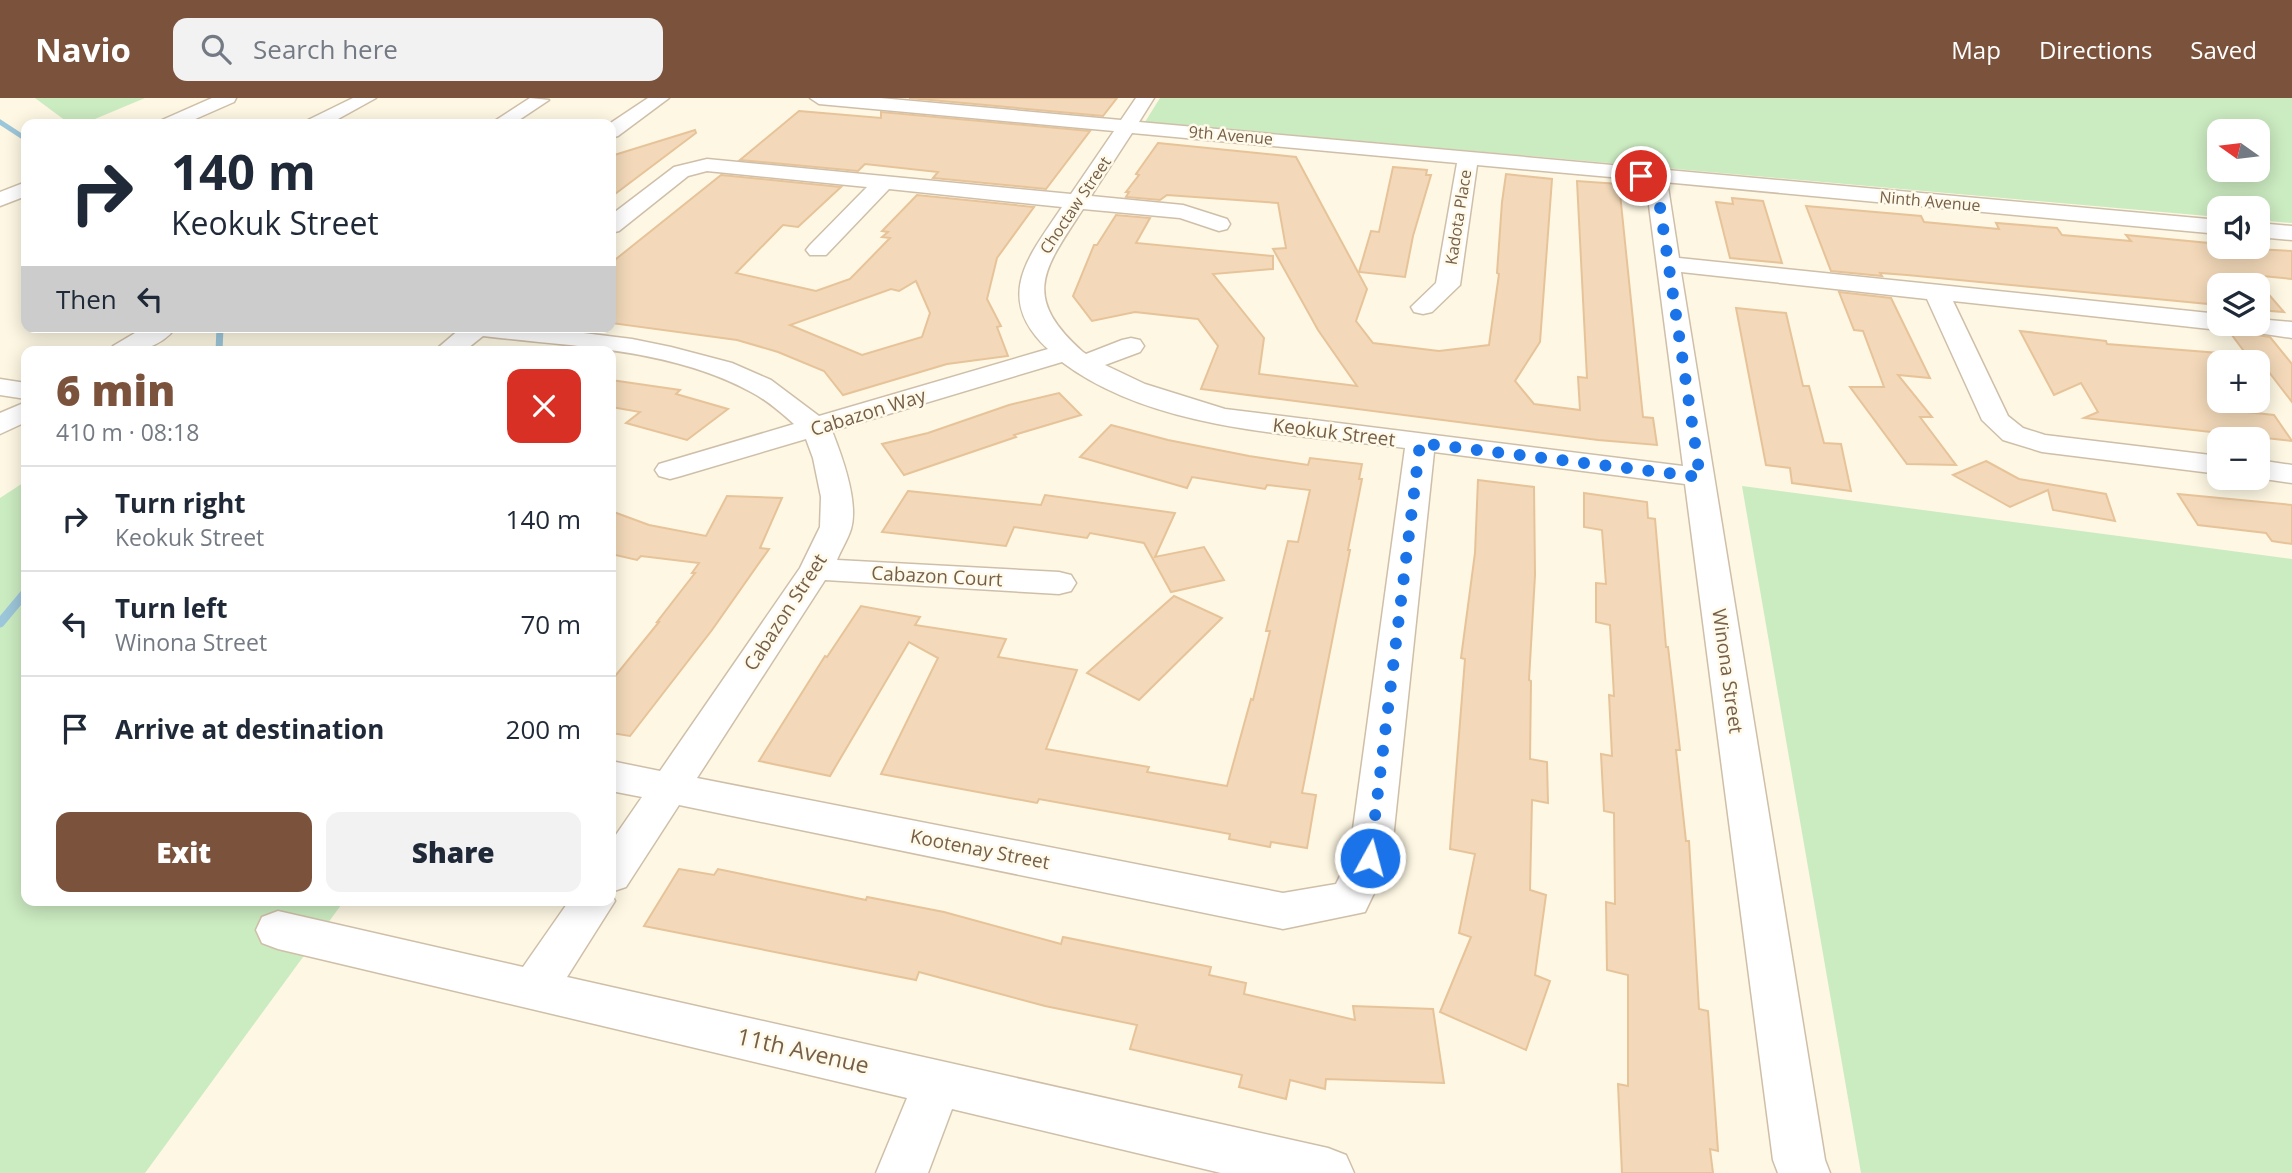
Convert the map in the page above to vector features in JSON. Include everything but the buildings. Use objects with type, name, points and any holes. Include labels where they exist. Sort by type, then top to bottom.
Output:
[{"type":"street","points":[[180,119],[227,98]]},
{"type":"street","points":[[325,119],[367,98]]},
{"type":"street","points":[[508,119],[540,100],[519,98]]},
{"type":"street","points":[[616,129],[660,98]]},
{"type":"street","name":"9th Avenue","points":[[819,98],[1468,157],[1641,176]]},
{"type":"street","name":"Choctaw Street","points":[[1075,358],[1046,330],[1034,312],[1031,282],[1040,257],[1145,98]]},
{"type":"street","name":"Kadota Place","points":[[1423,307],[1448,285],[1468,157]]},
{"type":"street","points":[[616,222],[681,171],[707,165],[1183,212],[1219,224]]},
{"type":"street","name":"Ninth Avenue","points":[[1641,176],[2207,226]]},
{"type":"street","name":"Winona Street","points":[[1641,176],[1657,187],[1797,1147],[1804,1173]]},
{"type":"street","points":[[818,250],[885,181]]},
{"type":"street","points":[[2270,231],[2292,233]]},
{"type":"street","points":[[1668,264],[2207,321]]},
{"type":"street","points":[[1937,293],[1996,419],[2013,434],[2042,443],[2207,464]]},
{"type":"street","points":[[2270,328],[2292,330]]},
{"type":"street","points":[[132,346],[153,333]]},
{"type":"street","points":[[454,346],[471,333]]},
{"type":"street","points":[[519,333],[632,347],[723,369],[761,386],[816,428]]},
{"type":"street","name":"Cabazon Way","points":[[670,470],[1075,358],[1130,346]]},
{"type":"street","name":"Keokuk Street","points":[[1075,358],[1106,377],[1159,400],[1225,417],[1700,477]]},
{"type":"street","points":[[0,387],[21,390]]},
{"type":"street","points":[[0,425],[21,413]]},
{"type":"street","name":"Cabazon Street","points":[[616,867],[816,569],[836,527],[836,497],[828,458],[816,428]]},
{"type":"street","name":"Kootenay Street","points":[[616,777],[1283,911],[1350,899],[1370,858],[1420,443]]},
{"type":"street","points":[[2270,471],[2292,474]]},
{"type":"street","name":"Cabazon Court","points":[[816,569],[1059,583]]},
{"type":"street","points":[[534,989],[590,906]]},
{"type":"street","name":"11th Avenue","points":[[278,930],[1328,1173]]},
{"type":"street","points":[[902,1173],[938,1083]]},
{"type":"green space","points":[[35,98],[145,98],[95,119],[63,119]]},
{"type":"green space","points":[[1160,98],[2292,98],[2292,223],[2270,221],[2270,196],[2207,196],[2207,216],[1145,122]]},
{"type":"green space","points":[[21,484],[21,906],[340,906],[145,1173],[0,1173],[0,498]]},
{"type":"green space","points":[[1742,486],[2292,559],[2292,1173],[1861,1173]]},
{"type":"waterway","points":[[0,122],[21,136]]},
{"type":"waterway","points":[[219,346],[220,333]]},
{"type":"waterway","points":[[0,623],[21,598]]},
{"type":"route","points":[[1370,858],[1420,443],[1700,477],[1657,187],[1641,176]]}]
